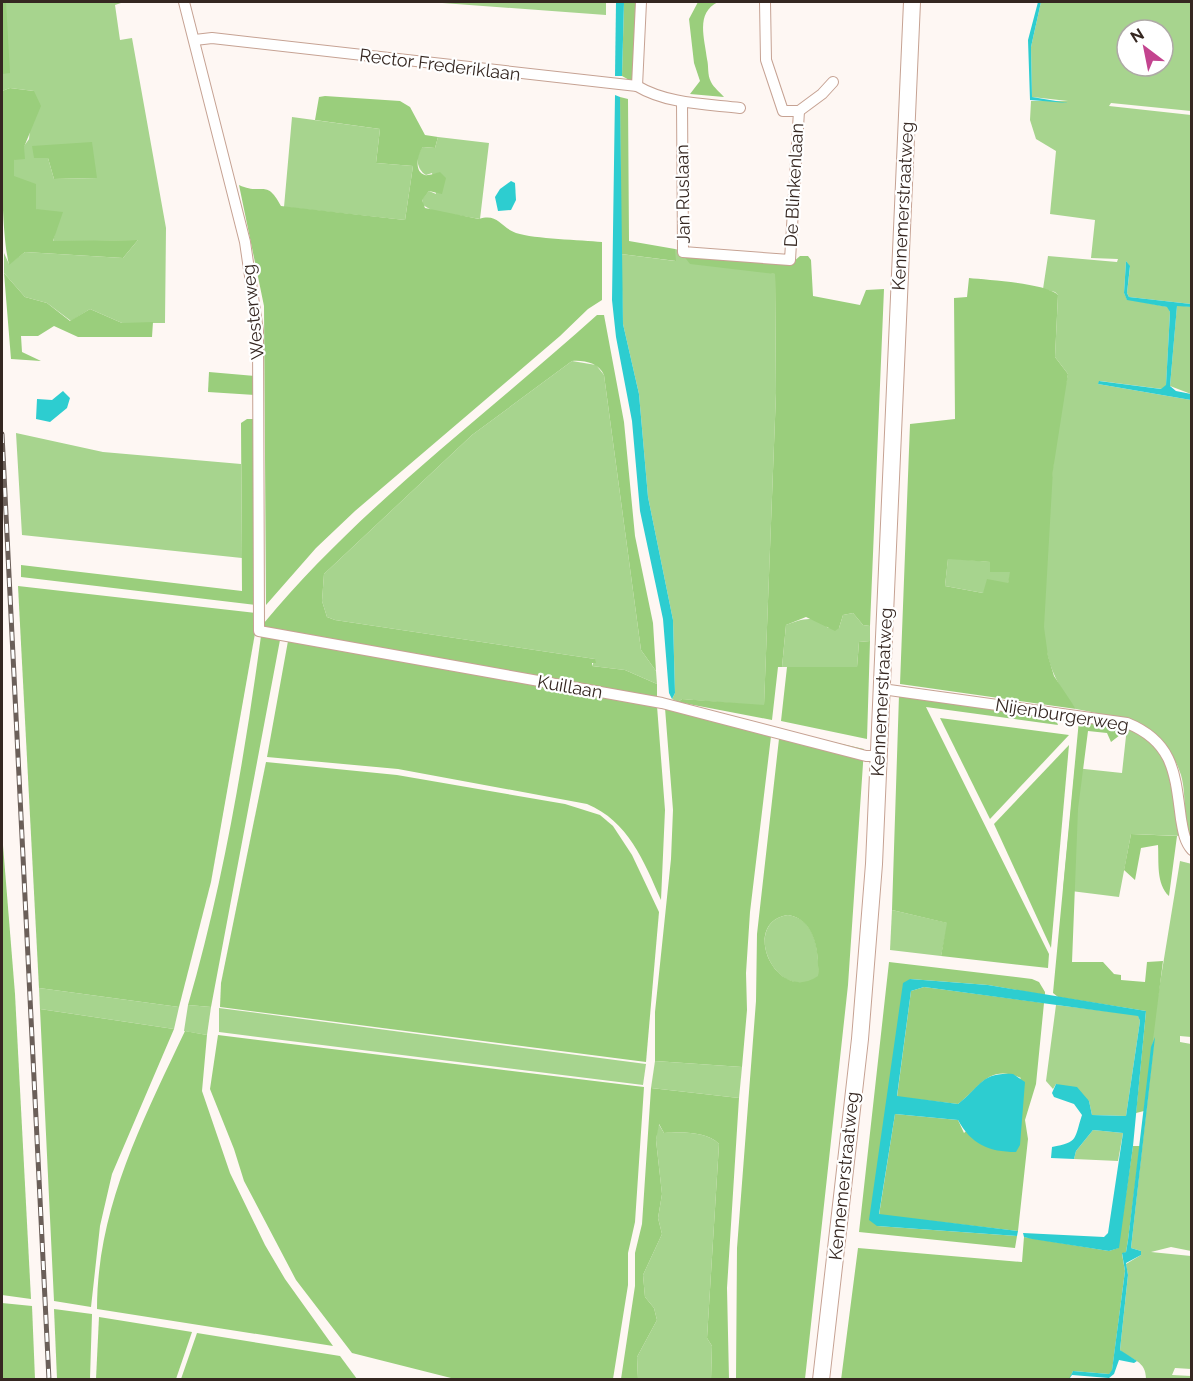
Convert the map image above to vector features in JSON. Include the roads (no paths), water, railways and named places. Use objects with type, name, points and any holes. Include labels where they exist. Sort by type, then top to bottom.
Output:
[{"type":"main road","name":"Kennemerstraatweg","points":[[821,1380],[860,1039],[874,864],[872,756],[882,689],[912,2]]},
{"type":"street","name":"Westerweg","points":[[184,2],[245,242],[258,331],[259,631]]},
{"type":"street","points":[[637,86],[641,2]]},
{"type":"street","name":"De Blinkenlaan","points":[[765,2],[766,60],[783,111],[799,111],[790,260]]},
{"type":"street","name":"Rector Frederiklaan","points":[[195,40],[212,38],[637,86],[648,93],[682,102],[740,108]]},
{"type":"street","points":[[799,111],[822,94],[833,82]]},
{"type":"street","name":"Jan Ruslaan","points":[[682,102],[683,252],[790,260]]},
{"type":"street","name":"Kuillaan","points":[[259,631],[662,703],[872,756]]},
{"type":"street","name":"Nijenburgerweg","points":[[882,689],[1127,723],[1137,727],[1153,738],[1170,760],[1184,834],[1191,850]]},
{"type":"water","points":[[616,2],[624,2],[622,76],[615,76]]},
{"type":"water","points":[[1038,2],[1041,2],[1031,47],[1032,97],[1068,103],[1030,100],[1028,40]]},
{"type":"water","points":[[615,95],[620,97],[623,324],[639,394],[648,497],[673,620],[675,693],[672,699],[669,693],[663,619],[640,511],[632,421],[616,337],[612,300]]},
{"type":"water","points":[[511,181],[515,183],[516,200],[511,210],[498,211],[495,197],[500,189]]},
{"type":"water","points":[[1126,261],[1130,266],[1127,293],[1129,297],[1191,304],[1191,307],[1177,306],[1170,386],[1176,391],[1191,394],[1191,400],[1098,384],[1099,381],[1161,389],[1166,385],[1170,312],[1167,307],[1127,300],[1124,293]]},
{"type":"water","points":[[63,391],[70,398],[67,408],[50,422],[36,419],[37,399],[52,400]]},
{"type":"water","points":[[910,979],[988,985],[1146,1011],[1133,1146],[1119,1248],[1109,1251],[1032,1239],[1024,1237],[1023,1233],[1104,1237],[1108,1233],[1123,1133],[1093,1130],[1076,1151],[1074,1159],[1051,1158],[1052,1147],[1067,1143],[1074,1138],[1082,1115],[1074,1104],[1054,1097],[1052,1093],[1056,1084],[1077,1087],[1089,1101],[1092,1115],[1126,1116],[1140,1021],[1138,1016],[924,987],[911,991],[897,1096],[958,1104],[987,1078],[1013,1074],[1025,1082],[1020,1145],[1016,1152],[997,1150],[975,1141],[958,1120],[895,1114],[879,1214],[1018,1231],[1017,1236],[877,1226],[869,1220],[903,983]]},
{"type":"water","points":[[1155,1037],[1131,1248],[1141,1251],[1141,1255],[1126,1263],[1128,1275],[1120,1350],[1137,1361],[1134,1363],[1119,1360],[1114,1374],[1109,1378],[1072,1375],[1069,1379],[1073,1371],[1109,1374],[1112,1370],[1125,1271],[1122,1253],[1126,1252],[1128,1240],[1151,1047]]},
{"type":"railway","points":[[2,434],[49,1380]]}]
